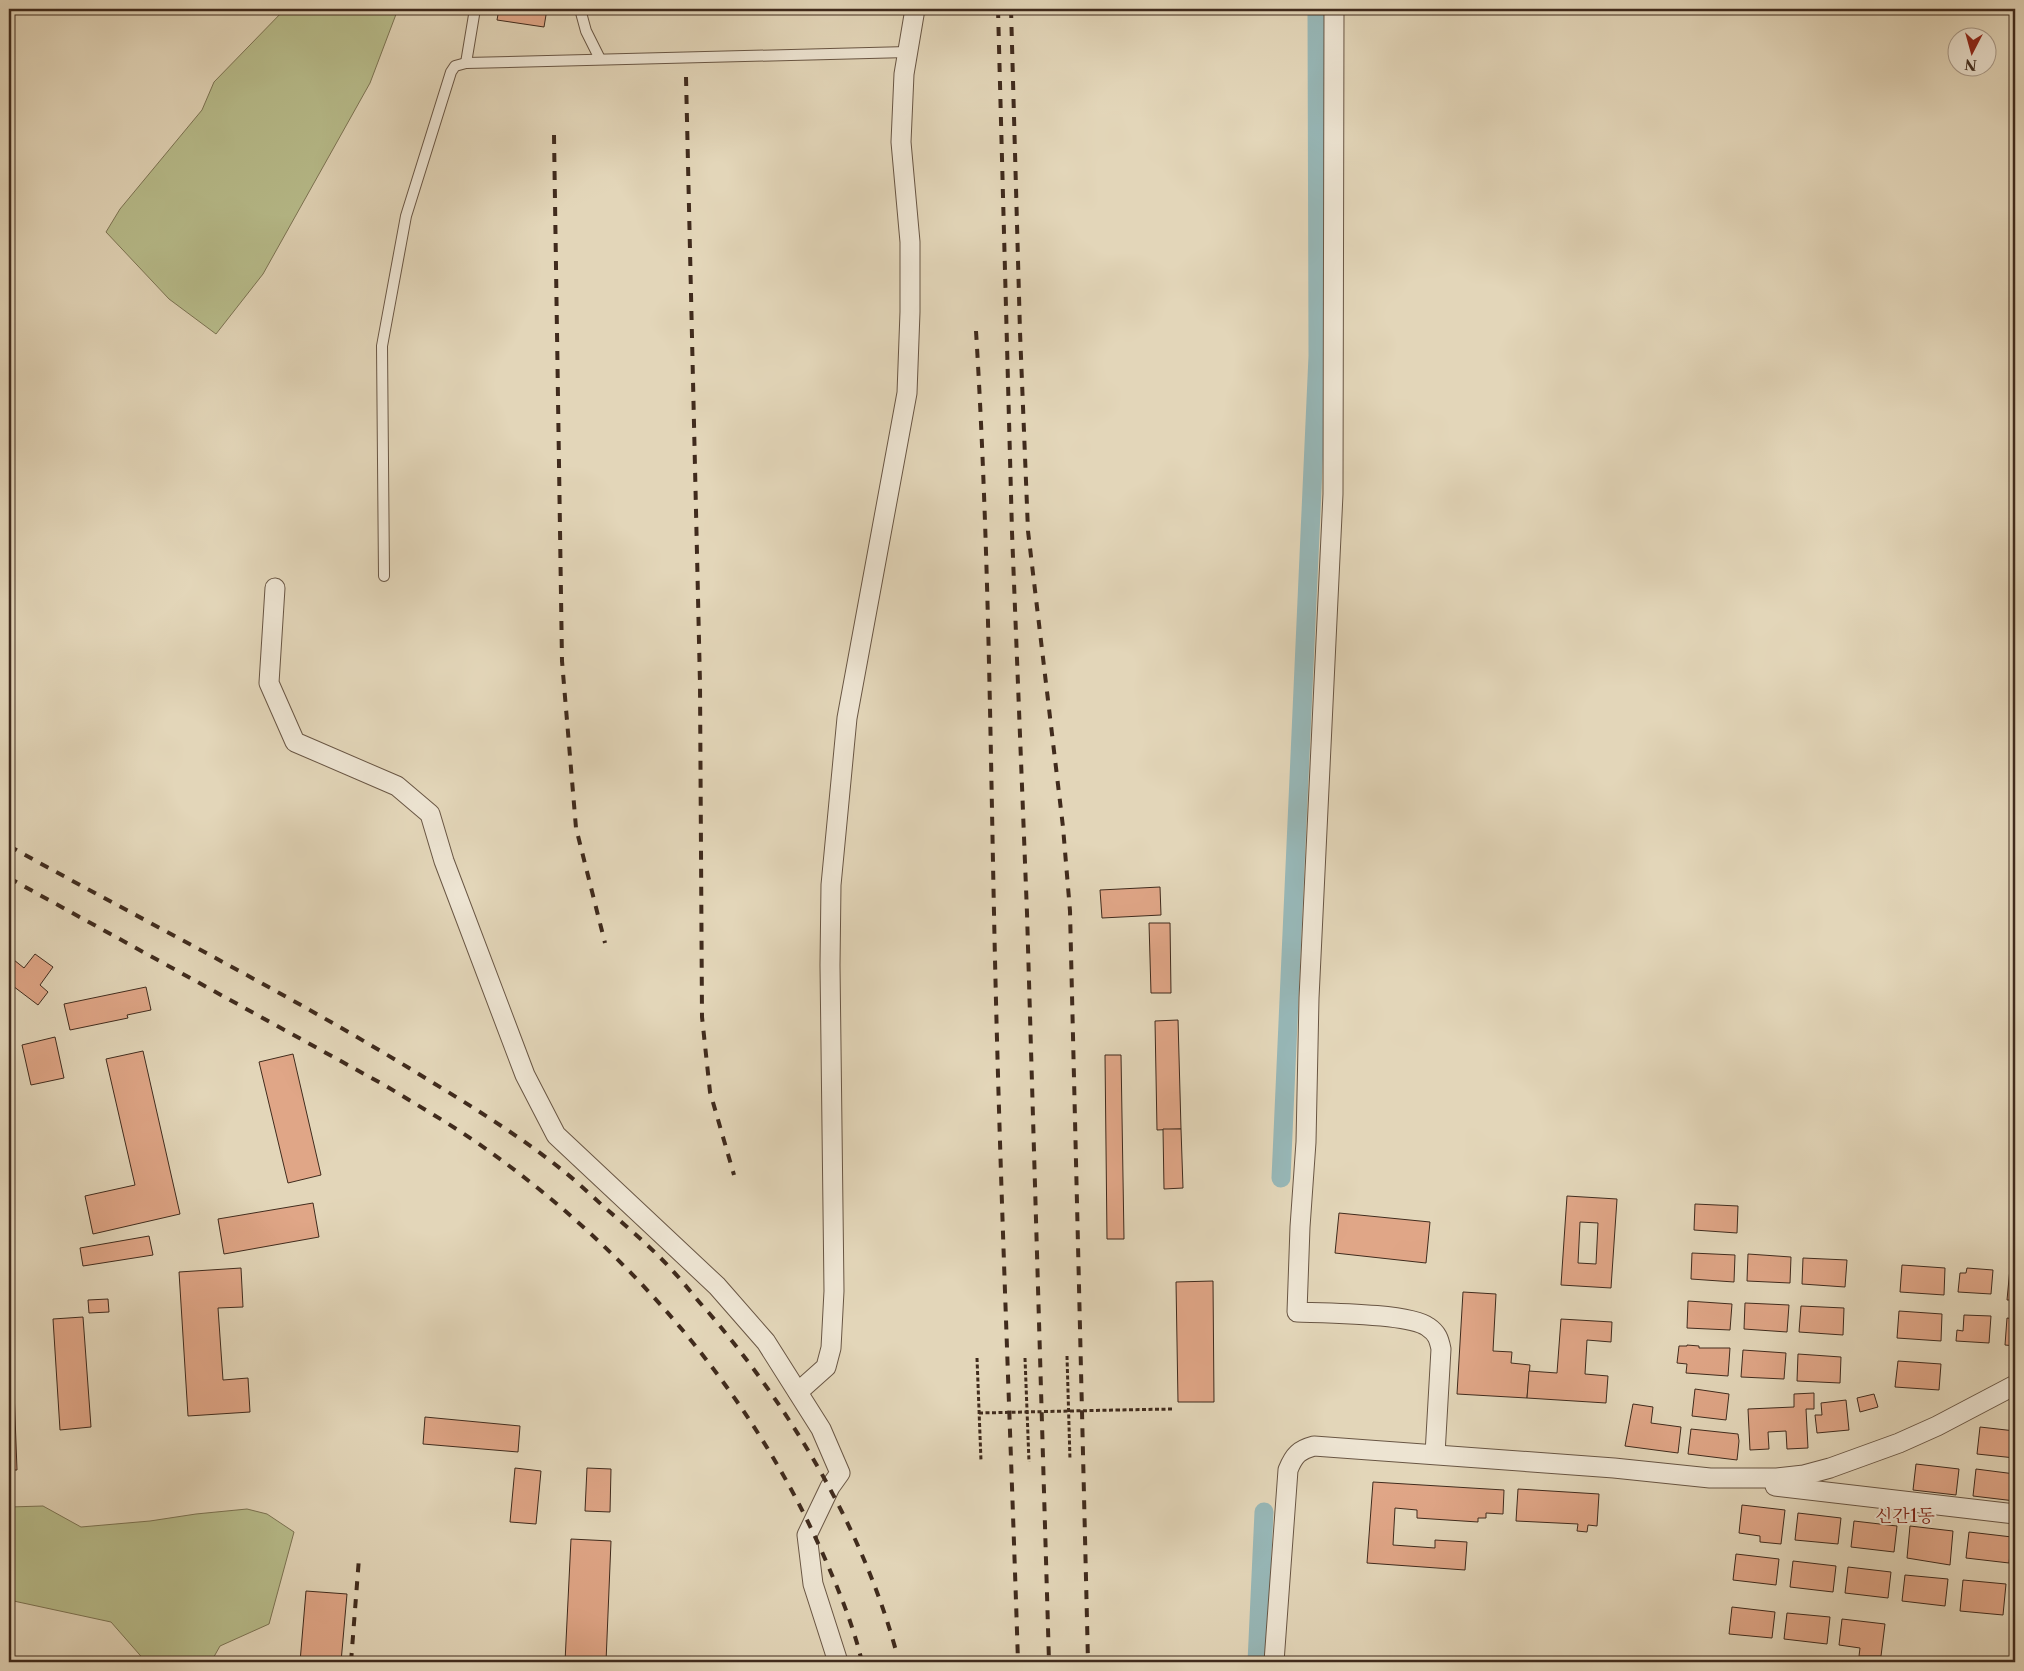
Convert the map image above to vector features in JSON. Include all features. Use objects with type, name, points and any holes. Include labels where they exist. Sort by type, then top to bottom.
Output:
[{"type":"street","points":[[798,1392],[826,1367],[831,1348],[834,1291],[830,985],[831,885],[847,718],[907,393],[910,242],[901,142],[904,74],[915,9]]},
{"type":"street","points":[[1334,9],[1333,494],[1309,998],[1306,1142],[1300,1226],[1297,1312],[1409,1319],[1427,1326],[1438,1336],[1441,1350],[1435,1454]]},
{"type":"street","points":[[275,588],[269,683],[295,742],[397,786],[430,814],[444,861],[525,1075],[556,1135],[717,1286],[766,1342],[821,1429],[840,1473],[830,1487],[807,1535],[813,1584],[838,1662]]},
{"type":"street","points":[[1710,1478],[1777,1478],[1804,1475],[1830,1468],[1914,1436],[2015,1386]]},
{"type":"street","points":[[1274,1662],[1288,1470],[1293,1457],[1300,1450],[1314,1446],[1614,1468],[2015,1514]]},
{"type":"lane","points":[[466,63],[475,9]]},
{"type":"lane","points":[[580,9],[586,31],[600,59]]},
{"type":"lane","points":[[384,576],[382,346],[406,216],[450,72],[456,66],[466,63],[908,52]]},
{"type":"path","points":[[1067,1356],[1070,1460]]},
{"type":"path","points":[[977,1358],[981,1461]]},
{"type":"path","points":[[1025,1358],[1029,1462]]},
{"type":"path","points":[[979,1413],[1173,1409]]},
{"type":"green space","points":[[285,9],[398,9],[370,83],[263,274],[216,334],[169,299],[106,232],[120,209],[202,110],[214,82]]},
{"type":"green space","points":[[43,1506],[81,1527],[247,1509],[267,1514],[294,1532],[269,1624],[220,1646],[211,1662],[146,1662],[111,1622],[9,1600],[9,1507]]},
{"type":"building","points":[[499,9],[547,9],[544,27],[497,20]]},
{"type":"building","points":[[1160,887],[1161,915],[1102,918],[1100,890]]},
{"type":"building","points":[[1149,923],[1170,923],[1171,993],[1151,993]]},
{"type":"building","points":[[35,954],[53,967],[40,985],[48,992],[38,1005],[9,983],[9,956],[24,968]]},
{"type":"building","points":[[146,987],[151,1010],[127,1015],[128,1018],[70,1030],[64,1004]]},
{"type":"building","points":[[1178,1020],[1181,1129],[1157,1130],[1155,1021]]},
{"type":"building","points":[[55,1037],[64,1078],[31,1085],[22,1045]]},
{"type":"building","points":[[143,1051],[180,1214],[93,1234],[85,1196],[135,1185],[106,1059]]},
{"type":"building","points":[[293,1054],[321,1175],[288,1183],[259,1062]]},
{"type":"building","points":[[1105,1055],[1121,1055],[1124,1239],[1107,1239]]},
{"type":"building","points":[[1163,1129],[1181,1129],[1183,1188],[1164,1189]]},
{"type":"building","points":[[1567,1196],[1617,1199],[1611,1288],[1561,1285]],"holes":[[[1580,1222],[1598,1223],[1596,1264],[1578,1263]]]},
{"type":"building","points":[[313,1203],[319,1237],[224,1254],[218,1219]]},
{"type":"building","points":[[1695,1204],[1738,1206],[1737,1233],[1694,1230]]},
{"type":"building","points":[[1339,1213],[1430,1222],[1426,1263],[1335,1253]]},
{"type":"building","points":[[149,1236],[153,1255],[83,1266],[80,1248]]},
{"type":"building","points":[[1692,1253],[1735,1255],[1734,1282],[1691,1279]]},
{"type":"building","points":[[1748,1254],[1791,1257],[1790,1283],[1747,1281]]},
{"type":"building","points":[[1803,1258],[1847,1260],[1845,1287],[1802,1284]]},
{"type":"building","points":[[1902,1265],[1945,1268],[1944,1295],[1900,1292]]},
{"type":"building","points":[[241,1268],[243,1307],[218,1308],[223,1380],[248,1378],[250,1412],[188,1416],[179,1272]]},
{"type":"building","points":[[1967,1268],[1993,1270],[1991,1294],[1958,1292],[1960,1273],[1966,1273]]},
{"type":"building","points":[[2010,1268],[2015,1269],[2015,1300],[2007,1300]]},
{"type":"building","points":[[1213,1281],[1214,1402],[1178,1402],[1176,1282]]},
{"type":"building","points":[[1463,1292],[1496,1294],[1493,1351],[1512,1352],[1511,1363],[1530,1365],[1527,1398],[1457,1394]]},
{"type":"building","points":[[108,1299],[109,1312],[89,1313],[88,1300]]},
{"type":"building","points":[[1688,1301],[1732,1304],[1730,1330],[1687,1328]]},
{"type":"building","points":[[1745,1303],[1789,1305],[1787,1332],[1744,1329]]},
{"type":"building","points":[[1801,1306],[1844,1308],[1843,1335],[1799,1332]]},
{"type":"building","points":[[1899,1311],[1942,1314],[1941,1341],[1897,1338]]},
{"type":"building","points":[[1964,1315],[1991,1316],[1989,1343],[1956,1341],[1957,1330],[1963,1331]]},
{"type":"building","points":[[83,1317],[91,1427],[60,1430],[53,1319]]},
{"type":"building","points":[[2007,1318],[2015,1319],[2015,1346],[2005,1345]]},
{"type":"building","points":[[1561,1319],[1612,1322],[1611,1342],[1587,1340],[1585,1374],[1608,1376],[1606,1403],[1527,1398],[1529,1371],[1557,1373]]},
{"type":"building","points":[[1679,1346],[1699,1346],[1699,1348],[1730,1348],[1728,1376],[1686,1373],[1687,1364],[1677,1363]]},
{"type":"building","points":[[1743,1350],[1786,1353],[1784,1379],[1741,1377]]},
{"type":"building","points":[[1798,1354],[1841,1357],[1840,1383],[1797,1381]]},
{"type":"building","points":[[1898,1361],[1941,1364],[1939,1390],[1895,1387]]},
{"type":"building","points":[[9,1363],[13,1363],[17,1470],[9,1470]]},
{"type":"building","points":[[1695,1389],[1729,1394],[1726,1420],[1692,1416]]},
{"type":"building","points":[[1814,1393],[1814,1409],[1806,1409],[1808,1448],[1787,1449],[1786,1431],[1768,1432],[1769,1449],[1750,1450],[1748,1409],[1794,1407],[1794,1394]]},
{"type":"building","points":[[1874,1394],[1878,1407],[1860,1412],[1857,1398]]},
{"type":"building","points":[[1846,1400],[1849,1430],[1817,1433],[1815,1415],[1822,1415],[1821,1403]]},
{"type":"building","points":[[1633,1404],[1653,1407],[1651,1423],[1681,1427],[1678,1453],[1625,1446]]},
{"type":"building","points":[[425,1417],[520,1426],[518,1452],[423,1444]]},
{"type":"building","points":[[1980,1427],[2015,1431],[2015,1458],[1977,1454]]},
{"type":"building","points":[[1691,1429],[1738,1434],[1737,1460],[1688,1454]]},
{"type":"building","points":[[1916,1464],[1959,1469],[1956,1495],[1913,1490]]},
{"type":"building","points":[[515,1468],[541,1471],[536,1524],[510,1522]]},
{"type":"building","points":[[587,1468],[611,1469],[610,1512],[585,1511]]},
{"type":"building","points":[[1976,1469],[2015,1474],[2015,1501],[1973,1496]]},
{"type":"building","points":[[1373,1482],[1504,1490],[1503,1514],[1486,1513],[1486,1518],[1478,1518],[1478,1522],[1417,1518],[1417,1510],[1395,1508],[1393,1545],[1435,1548],[1435,1540],[1467,1542],[1465,1570],[1367,1563]]},
{"type":"building","points":[[1518,1489],[1599,1494],[1597,1526],[1588,1525],[1587,1532],[1577,1531],[1578,1524],[1516,1521]]},
{"type":"building","points":[[1742,1505],[1785,1510],[1781,1544],[1760,1542],[1760,1536],[1739,1533]]},
{"type":"building","points":[[1798,1513],[1841,1518],[1838,1544],[1795,1540]]},
{"type":"building","points":[[1854,1521],[1897,1526],[1894,1552],[1851,1547]]},
{"type":"building","points":[[1910,1526],[1953,1531],[1950,1565],[1907,1558]]},
{"type":"building","points":[[1969,1532],[2012,1537],[2009,1563],[1966,1558]]},
{"type":"building","points":[[571,1539],[611,1541],[606,1662],[565,1662]]},
{"type":"building","points":[[1736,1554],[1779,1559],[1776,1585],[1733,1580]]},
{"type":"building","points":[[1793,1561],[1836,1566],[1833,1592],[1790,1587]]},
{"type":"building","points":[[1848,1567],[1891,1572],[1888,1598],[1845,1593]]},
{"type":"building","points":[[1905,1575],[1948,1579],[1945,1606],[1902,1601]]},
{"type":"building","points":[[1963,1580],[2006,1584],[2003,1615],[1960,1611]]},
{"type":"building","points":[[306,1591],[347,1594],[341,1662],[300,1662]]},
{"type":"building","points":[[1732,1607],[1775,1612],[1772,1638],[1729,1634]]},
{"type":"building","points":[[1787,1613],[1830,1617],[1827,1644],[1784,1639]]},
{"type":"building","points":[[1842,1619],[1885,1624],[1881,1656],[1859,1656],[1860,1648],[1839,1645]]},
{"type":"waterway","points":[[1281,1178],[1318,356],[1317,9]]},
{"type":"waterway","points":[[1257,1662],[1264,1512]]},
{"type":"railway","points":[[998,9],[1012,532],[1027,913],[1049,1662]]},
{"type":"railway","points":[[1011,9],[1020,332],[1028,531],[1063,827],[1070,911],[1088,1662]]},
{"type":"railway","points":[[686,77],[700,684],[702,1017],[710,1092],[734,1175]]},
{"type":"railway","points":[[554,135],[562,661],[576,828],[605,943]]},
{"type":"railway","points":[[976,331],[986,549],[996,1007],[1018,1662]]},
{"type":"railway","points":[[9,846],[310,1010],[448,1092],[543,1155],[572,1178],[656,1253],[677,1275],[740,1351],[770,1392],[824,1477],[847,1522],[867,1568],[885,1614],[899,1662]]},
{"type":"railway","points":[[9,878],[386,1086],[440,1119],[493,1154],[545,1194],[596,1238],[643,1285],[687,1335],[728,1388],[765,1444],[797,1501],[826,1561],[855,1636],[862,1662]]},
{"type":"railway","points":[[351,1662],[359,1558]]},
{"type":"district","name":"신간1동","points":[[1905,1516]]}]
